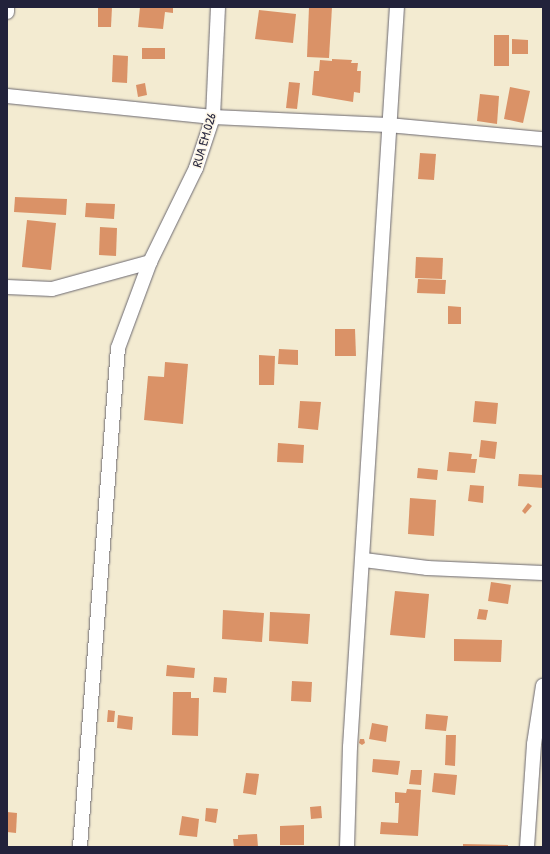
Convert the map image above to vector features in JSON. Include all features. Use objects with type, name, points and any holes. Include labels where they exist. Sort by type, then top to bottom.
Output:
[{"type":"street","points":[[7,7],[7,12]]},
{"type":"street","name":"RUA EM.026","points":[[80,847],[118,348],[150,262],[196,168],[213,117],[218,7]]},
{"type":"street","points":[[347,847],[350,747],[364,560],[388,125],[397,7]]},
{"type":"street","points":[[7,96],[213,117],[388,125],[543,139]]},
{"type":"street","points":[[7,287],[52,289],[150,262]]},
{"type":"street","points":[[364,560],[427,568],[543,573]]},
{"type":"street","points":[[527,847],[534,744],[543,686]]},
{"type":"building","points":[[98,7],[112,7],[111,27],[98,27]]},
{"type":"building","points":[[140,7],[173,7],[173,13],[165,12],[163,29],[138,27]]},
{"type":"building","points":[[309,7],[332,7],[329,58],[307,57]]},
{"type":"building","points":[[259,10],[296,14],[293,43],[255,39]]},
{"type":"building","points":[[494,35],[509,35],[509,66],[494,66]]},
{"type":"building","points":[[512,39],[528,40],[528,54],[512,54]]},
{"type":"building","points":[[142,48],[165,48],[165,59],[142,59]]},
{"type":"building","points":[[113,55],[128,56],[127,83],[112,82]]},
{"type":"building","points":[[332,59],[352,60],[351,63],[358,63],[357,71],[361,71],[360,93],[354,92],[353,102],[312,95],[314,71],[319,71],[320,60],[332,61]]},
{"type":"building","points":[[289,82],[300,83],[297,109],[286,108]]},
{"type":"building","points":[[145,83],[147,95],[138,97],[136,85]]},
{"type":"building","points":[[510,87],[530,91],[523,123],[504,119]]},
{"type":"building","points":[[480,94],[499,96],[497,124],[477,121]]},
{"type":"building","points":[[420,153],[436,154],[434,180],[418,179]]},
{"type":"building","points":[[15,197],[67,199],[66,215],[14,212]]},
{"type":"building","points":[[86,203],[115,204],[114,219],[85,217]]},
{"type":"building","points":[[27,220],[56,223],[51,270],[22,267]]},
{"type":"building","points":[[100,227],[117,228],[116,256],[99,255]]},
{"type":"building","points":[[416,257],[443,258],[442,279],[415,278]]},
{"type":"building","points":[[418,279],[446,280],[445,294],[417,293]]},
{"type":"building","points":[[448,306],[461,307],[461,324],[448,324]]},
{"type":"building","points":[[335,329],[355,329],[356,356],[335,356]]},
{"type":"building","points":[[279,349],[298,350],[298,365],[278,364]]},
{"type":"building","points":[[259,355],[275,356],[274,385],[259,385]]},
{"type":"building","points":[[165,362],[188,364],[183,424],[144,420],[148,376],[164,377]]},
{"type":"building","points":[[300,401],[321,402],[318,430],[298,428]]},
{"type":"building","points":[[475,401],[498,403],[496,424],[473,422]]},
{"type":"building","points":[[481,440],[497,442],[495,459],[479,457]]},
{"type":"building","points":[[278,443],[304,445],[303,463],[277,462]]},
{"type":"building","points":[[449,452],[472,454],[471,459],[477,459],[475,473],[447,471]]},
{"type":"building","points":[[418,468],[438,470],[437,480],[417,478]]},
{"type":"building","points":[[519,474],[543,475],[543,488],[518,486]]},
{"type":"building","points":[[470,485],[484,486],[483,503],[468,501]]},
{"type":"building","points":[[410,498],[436,500],[434,536],[408,534]]},
{"type":"building","points":[[528,503],[532,506],[525,514],[522,511]]},
{"type":"building","points":[[491,582],[511,585],[508,604],[488,601]]},
{"type":"building","points":[[395,591],[429,594],[425,638],[390,635]]},
{"type":"building","points":[[479,609],[488,610],[486,620],[477,619]]},
{"type":"building","points":[[223,610],[264,613],[262,642],[222,639]]},
{"type":"building","points":[[270,612],[310,614],[308,644],[269,641]]},
{"type":"building","points":[[454,639],[502,640],[501,662],[454,661]]},
{"type":"building","points":[[167,665],[195,668],[194,678],[166,676]]},
{"type":"building","points":[[214,677],[227,678],[226,693],[213,692]]},
{"type":"building","points":[[292,681],[312,682],[311,702],[291,701]]},
{"type":"building","points":[[173,692],[191,692],[191,698],[199,698],[198,736],[172,735]]},
{"type":"building","points":[[108,710],[115,711],[114,722],[107,722]]},
{"type":"building","points":[[426,714],[448,716],[446,731],[425,729]]},
{"type":"building","points":[[118,715],[133,717],[132,730],[117,728]]},
{"type":"building","points":[[372,723],[388,726],[386,742],[369,739]]},
{"type":"building","points":[[446,735],[456,735],[455,766],[445,765]]},
{"type":"building","points":[[360,739],[364,739],[365,743],[362,745],[359,743]]},
{"type":"building","points":[[373,759],[400,761],[398,775],[372,772]]},
{"type":"building","points":[[411,770],[422,770],[421,785],[409,784]]},
{"type":"building","points":[[246,773],[259,774],[256,795],[243,793]]},
{"type":"building","points":[[434,773],[457,775],[455,795],[432,792]]},
{"type":"building","points":[[407,789],[421,790],[418,836],[380,834],[381,822],[398,823],[399,803],[395,803],[395,792],[406,793]]},
{"type":"building","points":[[321,806],[322,818],[311,819],[310,807]]},
{"type":"building","points":[[206,808],[218,809],[216,823],[205,821]]},
{"type":"building","points":[[7,812],[17,813],[16,833],[7,832]]},
{"type":"building","points":[[182,816],[199,819],[197,837],[179,835]]},
{"type":"building","points":[[304,825],[304,845],[280,845],[280,826]]},
{"type":"building","points":[[257,834],[258,847],[234,847],[233,839],[238,839],[238,835]]},
{"type":"building","points":[[463,844],[508,845],[508,847],[463,847]]}]
